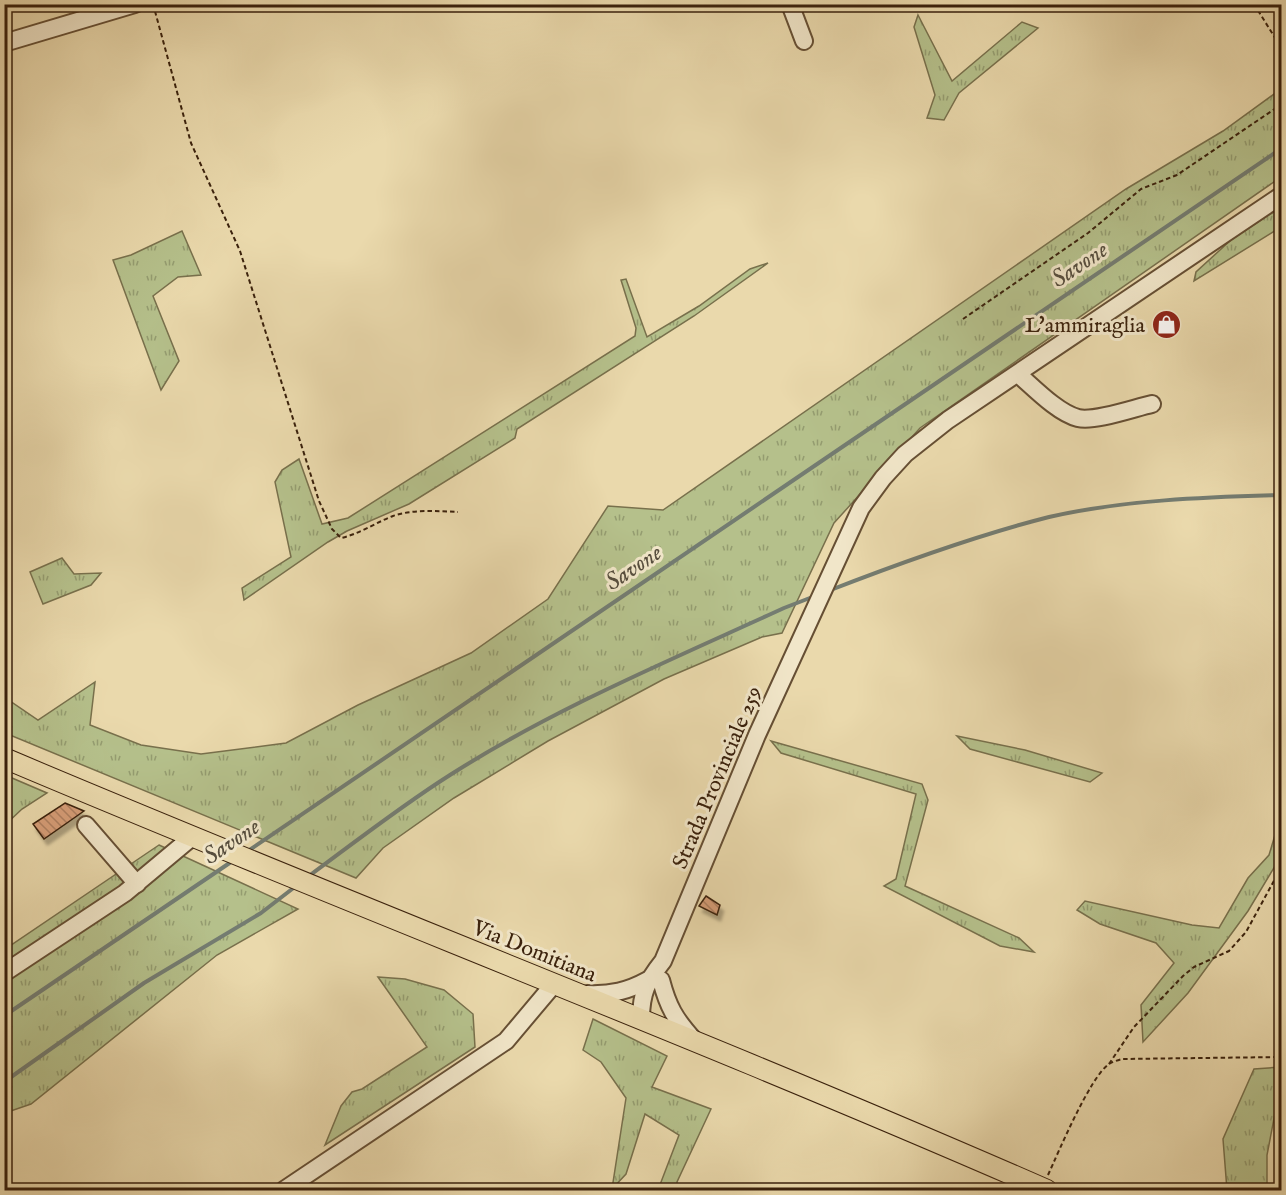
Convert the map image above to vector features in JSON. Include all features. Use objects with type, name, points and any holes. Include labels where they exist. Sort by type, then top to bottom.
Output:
[{"type":"main road","name":"Via Domitiana","points":[[4,758],[319,889],[694,1040],[1044,1189]]},
{"type":"street","points":[[4,43],[135,4]]},
{"type":"street","points":[[790,4],[804,41]]},
{"type":"street","points":[[1152,404],[1101,416],[1079,418],[1058,408],[1018,374],[1281,195]]},
{"type":"street","name":"Strada Provinciale 259","points":[[641,1019],[642,1001],[655,980],[757,735],[861,508],[883,478],[905,454],[948,420],[1018,374]]},
{"type":"street","points":[[86,825],[137,884]]},
{"type":"street","points":[[4,973],[137,884],[198,839]]},
{"type":"street","points":[[655,980],[677,1022],[694,1040]]},
{"type":"street","name":"Strada Provinciale 259","points":[[578,994],[606,995],[629,990],[655,980]]},
{"type":"street","points":[[284,1191],[506,1041],[554,984]]},
{"type":"path","points":[[153,4],[191,143],[240,251],[319,501],[332,529],[341,538],[352,536],[396,515],[427,510],[458,512]]},
{"type":"path","points":[[1254,4],[1281,49]]},
{"type":"path","points":[[963,318],[1088,233],[1142,189],[1177,175],[1281,104]]},
{"type":"path","points":[[1044,1189],[1080,1107],[1096,1079],[1134,1027],[1194,967],[1229,951],[1246,932],[1281,866]]},
{"type":"path","points":[[1109,1064],[1122,1059],[1281,1057]]},
{"type":"green space","points":[[918,15],[952,81],[1022,22],[1038,28],[959,93],[944,120],[927,118],[935,95],[914,27]]},
{"type":"green space","points":[[1281,89],[1281,177],[920,428],[834,523],[782,633],[762,637],[664,679],[548,741],[454,798],[383,848],[356,878],[5,733],[4,697],[38,720],[95,682],[90,725],[141,745],[201,754],[286,743],[358,705],[471,653],[548,599],[608,506],[663,510],[1126,189],[1223,131]]},
{"type":"green space","points":[[1281,207],[1281,227],[1194,281],[1196,272],[1232,239]]},
{"type":"green space","points":[[182,231],[201,275],[178,277],[153,296],[179,361],[161,390],[113,260],[131,255]]},
{"type":"green space","points":[[768,263],[694,316],[517,429],[515,438],[409,504],[347,531],[328,542],[244,600],[242,588],[291,557],[275,482],[282,470],[299,459],[322,524],[348,518],[635,336],[636,328],[621,280],[626,279],[647,337],[699,306],[750,269]]},
{"type":"green space","points":[[62,558],[74,574],[101,573],[91,585],[43,604],[30,572]]},
{"type":"green space","points":[[957,736],[1025,750],[1102,773],[1090,782],[970,749]]},
{"type":"green space","points":[[771,741],[922,784],[928,800],[905,886],[1019,938],[1034,952],[1000,946],[884,886],[896,879],[916,794],[781,753]]},
{"type":"green space","points":[[5,775],[47,793],[22,809],[5,825],[5,795],[7,793]]},
{"type":"green space","points":[[1281,815],[1281,856],[1248,911],[1188,993],[1143,1042],[1141,1005],[1174,963],[1156,943],[1100,924],[1077,910],[1085,901],[1192,925],[1219,928],[1248,878],[1269,855]]},
{"type":"green space","points":[[159,845],[298,909],[217,955],[31,1104],[5,1113],[4,950]]},
{"type":"green space","points":[[378,977],[405,979],[444,990],[473,1014],[475,1047],[325,1145],[341,1106],[352,1092],[362,1089],[427,1047]]},
{"type":"green space","points":[[593,1019],[667,1056],[652,1087],[711,1109],[677,1182],[677,1190],[658,1190],[679,1135],[645,1114],[626,1174],[612,1189],[626,1098],[601,1062],[583,1050]]},
{"type":"green space","points":[[1281,1067],[1281,1082],[1267,1155],[1267,1190],[1227,1190],[1223,1139],[1254,1069]]},
{"type":"building","points":[[65,803],[84,811],[44,839],[33,824]]},
{"type":"building","points":[[706,896],[720,905],[717,915],[699,906]]},
{"type":"waterway","name":"Savone","points":[[248,851],[1282,148]]},
{"type":"waterway","points":[[828,591],[882,570],[993,533],[1077,511],[1194,498],[1282,495]]},
{"type":"waterway","points":[[309,876],[432,787],[531,728],[656,666],[815,596]]},
{"type":"waterway","name":"Savone","points":[[4,1016],[234,860]]},
{"type":"waterway","points":[[4,1082],[144,983],[261,913],[296,886]]},
{"type":"place","name":"L'ammiraglia","points":[[1166,324]]}]
